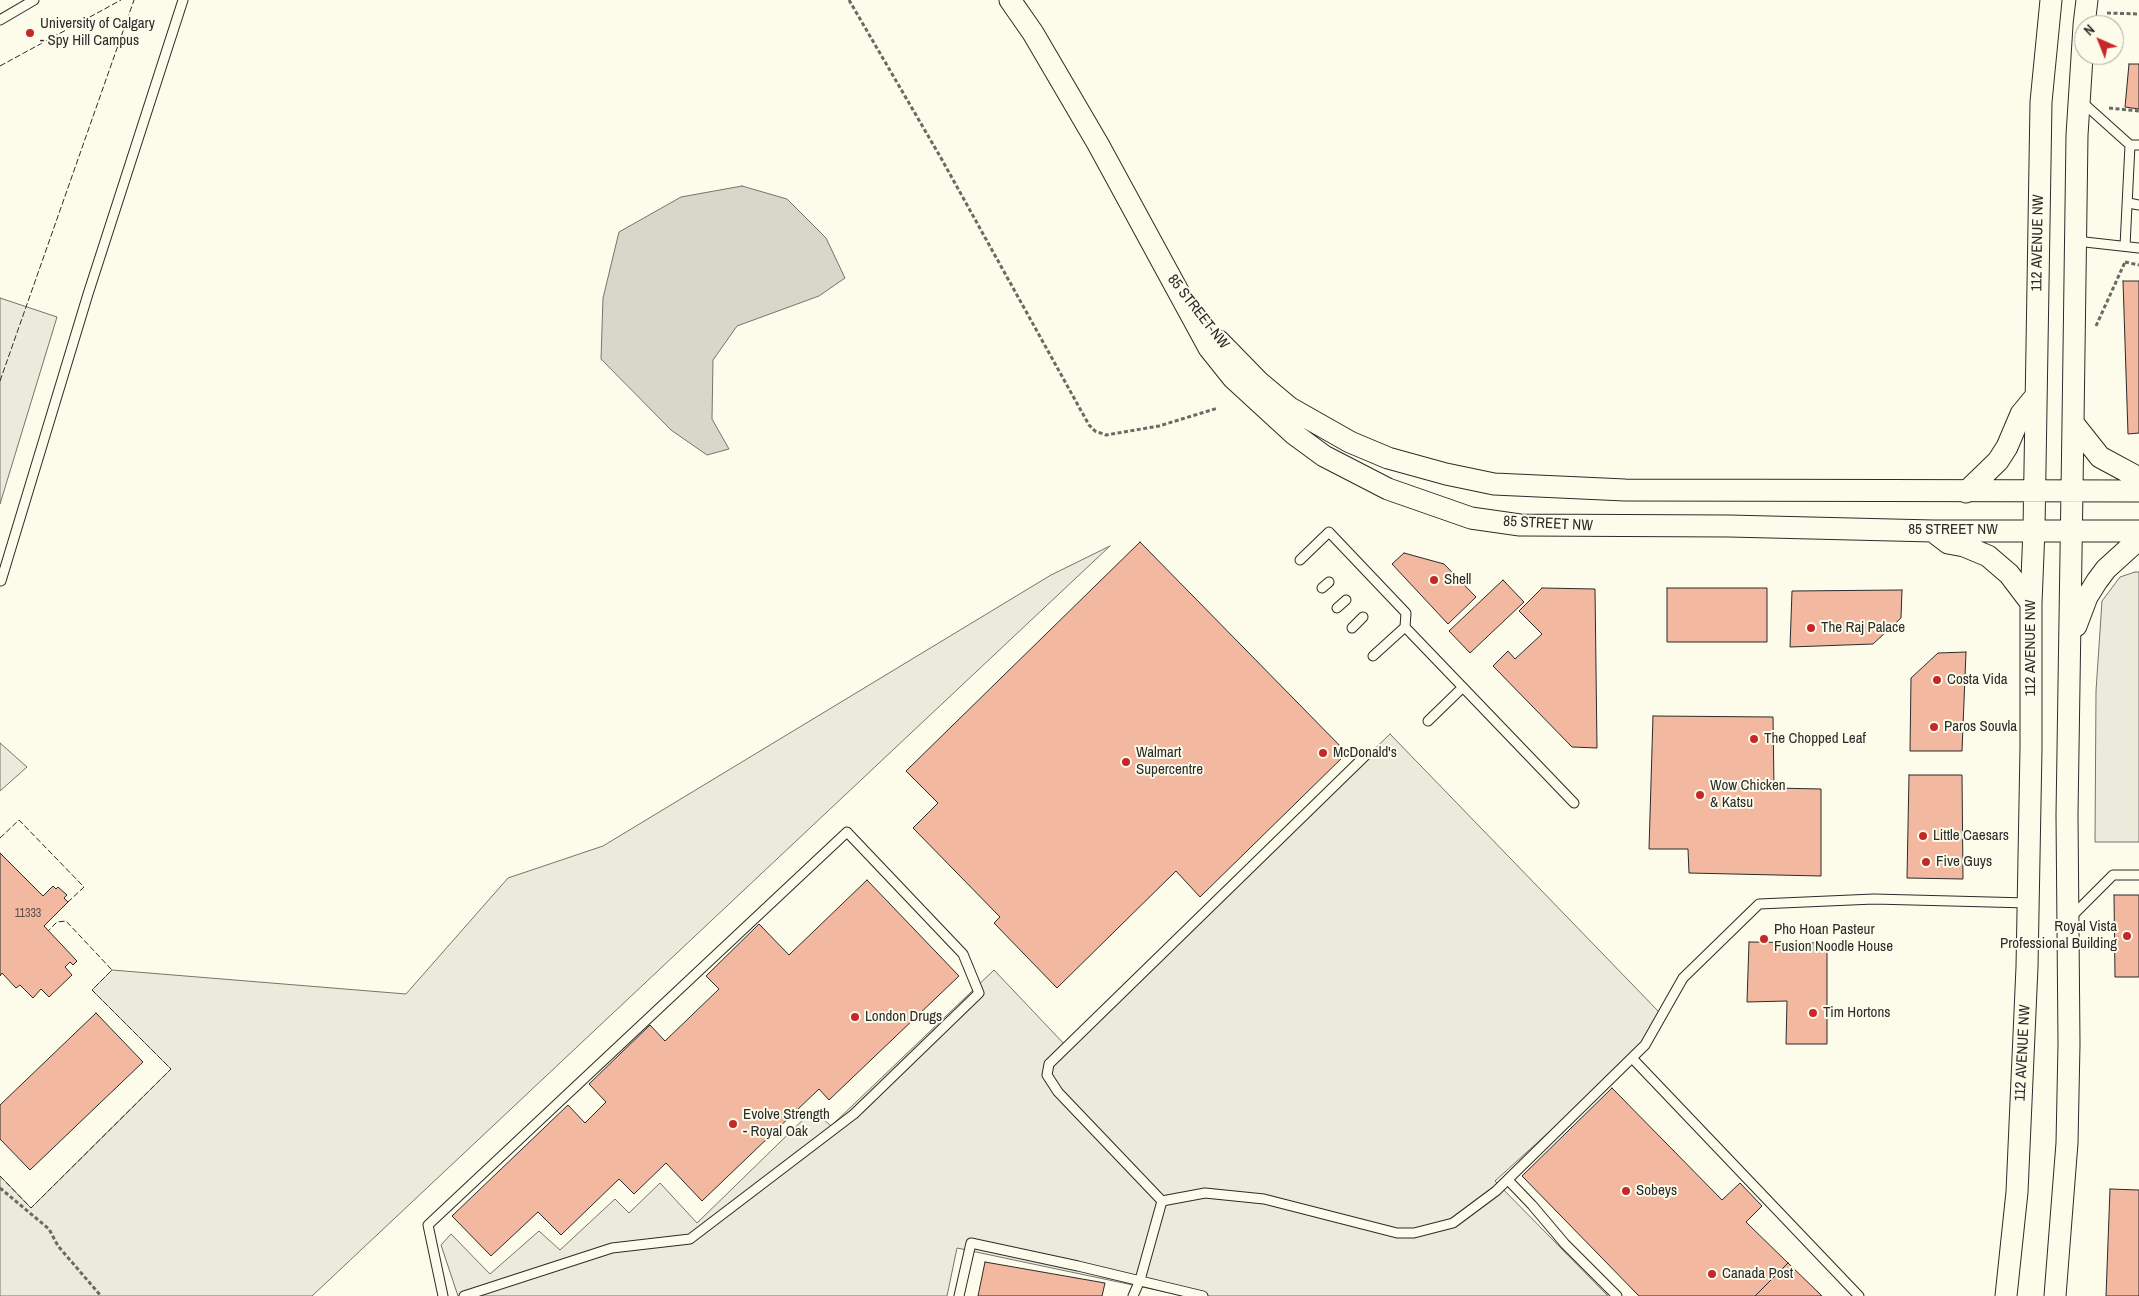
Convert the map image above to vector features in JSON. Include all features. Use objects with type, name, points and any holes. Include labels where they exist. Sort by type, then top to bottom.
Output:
[{"type":"street","name":"85 STREET NW","points":[[1010,0],[1033,33],[1098,144],[1209,348],[1233,378],[1294,434],[1324,456],[1388,489],[1471,518],[1520,525],[1729,526],[1933,531],[2034,529],[2139,531]]},
{"type":"street","name":"112 AVENUE NW","points":[[2006,1296],[2017,1192],[2028,903],[2030,603],[2034,529],[2034,397],[2041,102],[2051,0]]},
{"type":"street","points":[[2085,15],[2087,0]]},
{"type":"street","points":[[2055,1296],[2067,1143],[2073,423],[2076,241],[2082,65]]},
{"type":"street","name":"85 STREET NW","points":[[1165,269],[1194,311],[1230,353],[1259,382],[1290,408],[1350,442],[1388,458],[1446,474],[1494,484],[1558,488],[1966,492],[2034,490],[2139,491]]},
{"type":"street","points":[[1966,492],[1998,461],[2007,447],[2021,414],[2034,397]]},
{"type":"street","points":[[2073,423],[2100,457],[2139,478]]},
{"type":"street","points":[[1933,531],[1948,543],[1964,546],[1988,556],[2010,574],[2030,603]]},
{"type":"street","points":[[2071,638],[2087,597],[2097,580],[2106,569],[2139,539]]},
{"type":"lane","points":[[0,20],[34,0]]},
{"type":"lane","points":[[1,581],[88,294],[183,0]]},
{"type":"lane","points":[[2080,100],[2134,145],[2126,246]]},
{"type":"lane","points":[[2129,203],[2139,206]]},
{"type":"lane","points":[[2076,241],[2139,248]]},
{"type":"lane","points":[[1300,560],[1329,532],[1350,560],[1384,596],[1406,613],[1404,628],[1373,656]]},
{"type":"lane","points":[[1337,608],[1346,600]]},
{"type":"lane","points":[[1352,628],[1363,617]]},
{"type":"lane","points":[[1404,628],[1574,803]]},
{"type":"lane","points":[[1428,720],[1462,688]]},
{"type":"lane","points":[[1162,1201],[1058,1092],[1046,1074],[1049,1064],[1368,753]]},
{"type":"lane","points":[[443,1296],[428,1225],[846,832],[963,954],[979,993],[854,1114],[690,1239],[612,1248],[464,1296]]},
{"type":"lane","points":[[2068,920],[2113,875],[2139,875]]},
{"type":"lane","points":[[1162,1201],[1205,1193],[1264,1200],[1397,1232],[1414,1233],[1453,1223],[1508,1180],[1645,1045],[1683,978],[1759,904],[1874,899],[2028,903]]},
{"type":"lane","points":[[1632,1058],[1859,1296]]},
{"type":"lane","points":[[1508,1180],[1565,1244],[1617,1296]]},
{"type":"lane","points":[[1133,1296],[1140,1280],[1162,1201]]},
{"type":"lane","points":[[959,1296],[971,1243],[1140,1280],[1203,1296]]},
{"type":"lane","points":[[1140,1280],[1140,1296]]},
{"type":"path","points":[[849,0],[936,149],[1089,425],[1095,431],[1106,435],[1159,426],[1218,408]]},
{"type":"path","points":[[2107,13],[2139,14]]},
{"type":"path","points":[[2101,108],[2139,111]]},
{"type":"path","points":[[2096,326],[2125,262]]},
{"type":"path","points":[[0,1188],[49,1229],[58,1246],[101,1296]]},
{"type":"shaded area","points":[[742,186],[787,199],[826,238],[845,278],[819,296],[737,326],[713,360],[712,419],[729,449],[707,455],[671,430],[601,359],[603,298],[619,232],[681,197]]},
{"type":"shaded area","points":[[0,298],[57,317],[0,504]]},
{"type":"shaded area","points":[[1110,546],[312,1296],[0,1296],[0,1176],[31,1208],[171,1069],[92,990],[112,970],[406,994],[508,878],[603,846],[1051,575]]},
{"type":"shaded area","points":[[2139,572],[2139,842],[2095,842],[2096,691],[2102,601],[2120,577]]},
{"type":"shaded area","points":[[1390,734],[1660,1013],[1645,1045],[1495,1181],[1608,1296],[1185,1296],[957,1248],[947,1296],[458,1296],[441,1245],[451,1234],[490,1274],[539,1231],[560,1250],[615,1199],[629,1213],[660,1183],[697,1223],[813,1110],[831,1126],[994,970],[1066,1046]]},
{"type":"shaded area","points":[[0,743],[27,767],[0,791]]},
{"type":"building","points":[[2129,64],[2139,64],[2139,109],[2125,107]]},
{"type":"building","points":[[2123,281],[2139,281],[2139,433],[2128,434]]},
{"type":"building","name":"Walmart Supercentre","points":[[1140,542],[1347,753],[1200,897],[1176,871],[1057,988],[994,923],[1000,917],[913,828],[938,803],[906,771]]},
{"type":"building","name":"Shell","points":[[1404,553],[1444,564],[1476,597],[1448,624],[1392,564]]},
{"type":"building","points":[[1503,580],[1524,602],[1470,653],[1449,631]]},
{"type":"building","points":[[1542,588],[1595,589],[1597,748],[1572,747],[1493,666],[1508,651],[1515,659],[1542,634],[1519,611]]},
{"type":"building","points":[[1667,588],[1767,588],[1767,642],[1667,642]]},
{"type":"building","points":[[1902,590],[1901,618],[1873,644],[1790,647],[1792,591]]},
{"type":"building","points":[[1966,652],[1962,751],[1910,751],[1911,678],[1938,653]]},
{"type":"building","points":[[1653,716],[1773,717],[1774,788],[1821,789],[1821,876],[1689,873],[1688,849],[1649,849]]},
{"type":"building","points":[[1909,775],[1962,775],[1963,879],[1907,878]]},
{"type":"building","points":[[0,853],[43,896],[53,886],[56,889],[58,887],[67,895],[64,898],[68,902],[44,926],[77,961],[73,965],[70,962],[65,967],[72,975],[49,997],[41,989],[33,998],[20,985],[16,988],[2,973],[0,976]]},
{"type":"building","points":[[867,880],[959,976],[829,1100],[819,1089],[702,1201],[666,1163],[634,1194],[619,1179],[561,1235],[538,1212],[491,1256],[452,1216],[568,1105],[585,1123],[606,1102],[589,1084],[650,1025],[665,1041],[719,989],[706,976],[759,924],[789,955]]},
{"type":"building","name":"Royal Vista Professional Building","points":[[2114,895],[2139,895],[2139,977],[2115,977]]},
{"type":"building","points":[[1749,942],[1827,943],[1827,1044],[1786,1044],[1787,1001],[1747,1002]]},
{"type":"building","points":[[96,1013],[143,1062],[30,1170],[0,1139],[0,1105]]},
{"type":"building","name":"Sobeys","points":[[1612,1088],[1722,1200],[1740,1183],[1762,1206],[1746,1222],[1788,1263],[1755,1296],[1639,1296],[1522,1176]]},
{"type":"building","points":[[2110,1189],[2139,1190],[2139,1296],[2106,1296]]},
{"type":"building","points":[[985,1262],[1105,1283],[1102,1296],[978,1296]]},
{"type":"building","points":[[1788,1263],[1822,1296],[1755,1296]]},
{"type":"fence","points":[[0,66],[121,0]]},
{"type":"fence","points":[[0,381],[134,0]]},
{"type":"fence","points":[[0,838],[19,820],[84,887],[68,902]]},
{"type":"fence","points":[[0,1176],[31,1208],[171,1069],[92,990],[112,970],[66,921],[57,922],[48,931]]},
{"type":"place","name":"University of Calgary - Spy Hill Campus","points":[[30,33]]},
{"type":"place","name":"Shell","points":[[1434,580]]},
{"type":"place","name":"The Raj Palace","points":[[1811,628]]},
{"type":"place","name":"Costa Vida","points":[[1937,680]]},
{"type":"place","name":"Paros Souvla","points":[[1934,727]]},
{"type":"place","name":"The Chopped Leaf","points":[[1754,739]]},
{"type":"place","name":"McDonald's","points":[[1323,753]]},
{"type":"place","name":"Walmart Supercentre","points":[[1126,762]]},
{"type":"place","name":"Wow Chicken & Katsu","points":[[1700,795]]},
{"type":"place","name":"Little Caesars","points":[[1923,836]]},
{"type":"place","name":"Five Guys","points":[[1926,862]]},
{"type":"place","name":"Royal Vista Professional Building","points":[[2127,936]]},
{"type":"place","name":"Pho Hoan Pasteur Fusion Noodle House","points":[[1764,939]]},
{"type":"place","name":"Tim Hortons","points":[[1813,1013]]},
{"type":"place","name":"London Drugs","points":[[855,1017]]},
{"type":"place","name":"Evolve Strength - Royal Oak","points":[[733,1124]]},
{"type":"place","name":"Sobeys","points":[[1626,1191]]},
{"type":"place","name":"Canada Post","points":[[1712,1274]]}]
